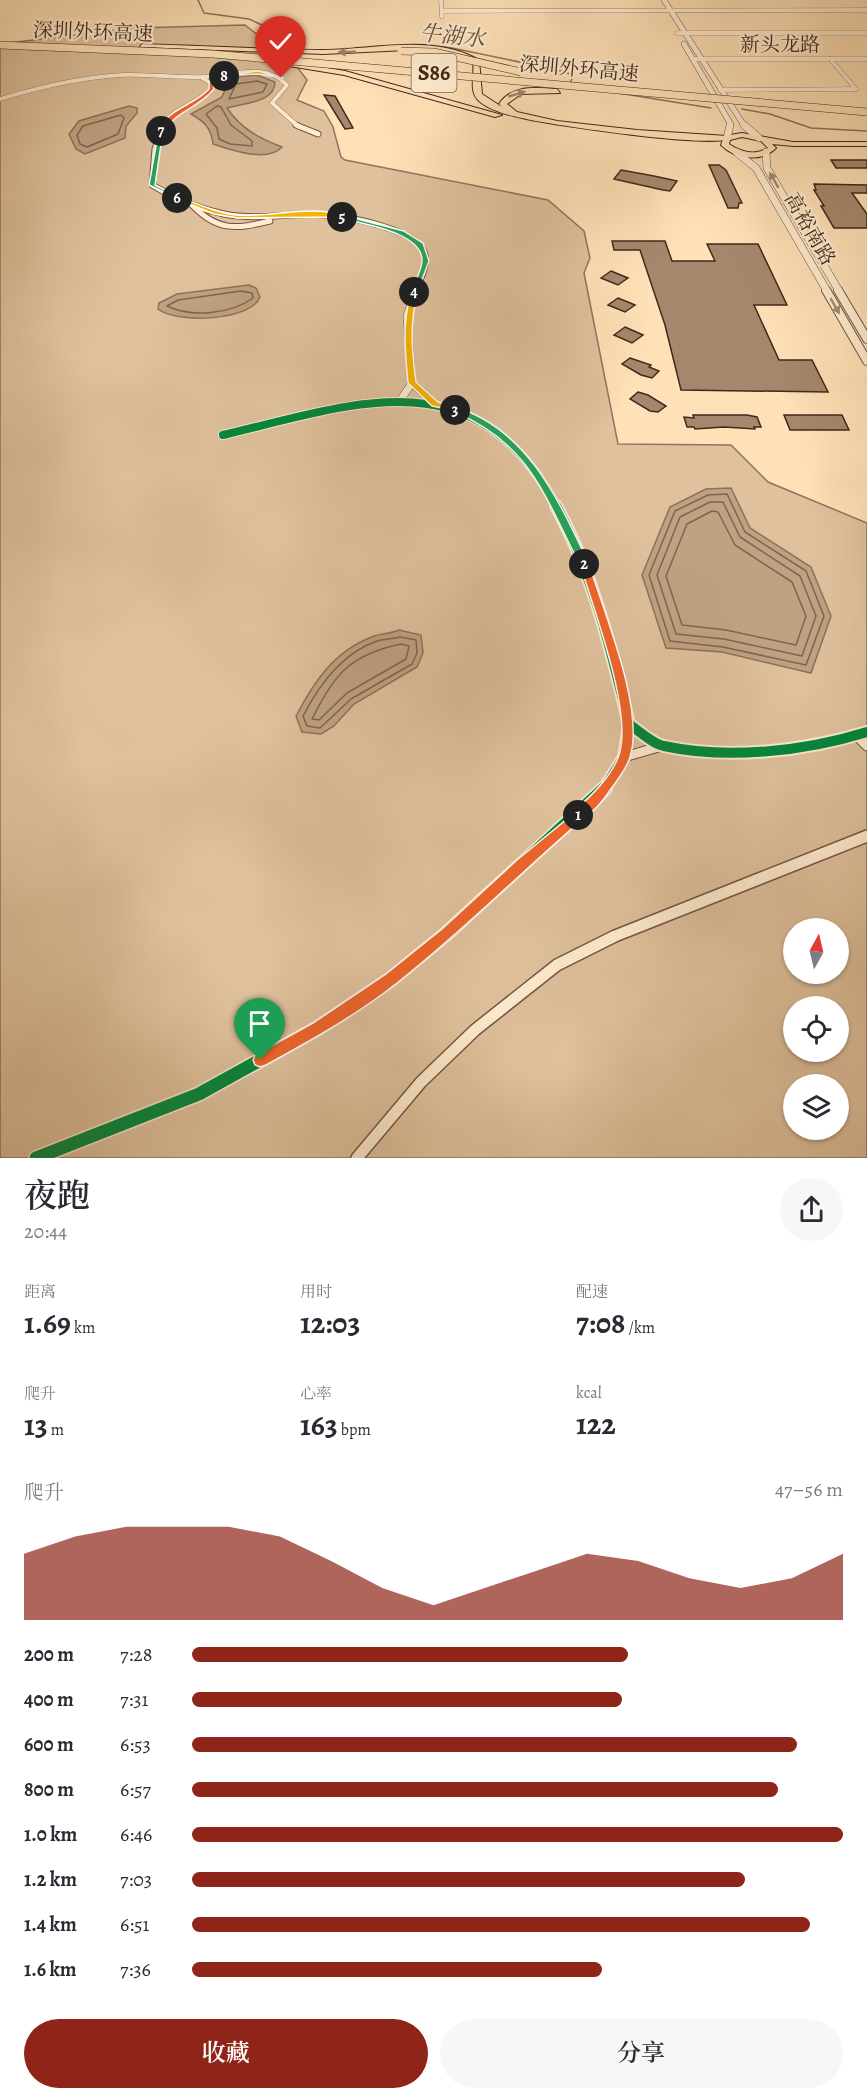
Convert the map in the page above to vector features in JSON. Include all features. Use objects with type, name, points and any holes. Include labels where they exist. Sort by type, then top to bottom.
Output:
[{"type":"highway","name":"深圳外环高速","points":[[0,43],[142,46],[397,65],[867,107]]},
{"type":"highway","name":"深圳外环高速","points":[[0,43],[213,54],[867,112]]},
{"type":"highway","points":[[142,46],[316,52],[419,47],[446,49],[467,55],[478,66],[476,88],[480,98],[496,109],[519,115],[633,133],[727,143]]},
{"type":"highway","points":[[460,105],[397,82],[375,71],[373,66],[377,58],[401,51],[434,52],[515,71],[651,88]]},
{"type":"highway","points":[[213,54],[306,66],[367,79],[460,105],[577,129],[727,143]]},
{"type":"highway","points":[[519,115],[504,107],[506,98],[527,91],[823,108]]},
{"type":"main road","points":[[742,135],[794,144],[867,146],[750,154],[736,152],[727,143],[742,135]]},
{"type":"main road","points":[[763,139],[771,144],[769,151]]},
{"type":"street","points":[[441,0],[442,18]]},
{"type":"street","points":[[545,0],[549,11]]},
{"type":"street","points":[[658,0],[685,33],[741,123],[763,139]]},
{"type":"street","points":[[664,0],[677,33],[730,123],[727,143]]},
{"type":"street","points":[[442,11],[867,10]]},
{"type":"street","points":[[677,33],[867,33]]},
{"type":"street","name":"新头龙路","points":[[693,59],[867,59]]},
{"type":"street","points":[[720,90],[856,89],[830,59]]},
{"type":"street","points":[[0,99],[52,85],[95,77],[153,75],[202,78],[258,72],[281,78],[287,85],[272,103],[297,126],[318,134]]},
{"type":"street","points":[[211,83],[224,76]]},
{"type":"street","points":[[202,78],[211,83]]},
{"type":"street","points":[[211,83],[210,92],[170,117],[164,124],[157,146],[152,185],[216,213],[238,217],[329,215],[359,220],[401,232],[420,245],[426,261],[411,302],[407,323],[412,383],[399,402]]},
{"type":"street","name":"高裕南路","points":[[769,151],[767,168],[867,339]]},
{"type":"street","name":"高裕南路","points":[[736,152],[756,168],[867,361]]},
{"type":"street","points":[[190,202],[206,220],[225,226],[251,225],[297,214]]},
{"type":"street","points":[[412,383],[435,404]]},
{"type":"street","points":[[36,1158],[199,1094],[318,1028],[391,979],[446,934],[603,792],[624,757],[629,724],[589,575],[551,494],[517,448],[500,433],[482,420],[435,404],[399,402],[341,409],[223,435]]},
{"type":"street","points":[[629,724],[662,746]]},
{"type":"street","points":[[624,757],[662,746],[776,752],[829,744],[867,732]]},
{"type":"street","points":[[856,735],[867,746]]},
{"type":"street","points":[[357,1158],[421,1082],[475,1030],[557,965],[615,936],[867,836]]},
{"type":"shaded area","points":[[245,25],[295,64],[307,80],[297,100],[324,111],[333,127],[341,157],[345,160],[548,200],[584,231],[590,258],[584,273],[618,444],[731,445],[768,482],[867,523],[867,1158],[0,1158],[0,44],[134,28]]},
{"type":"water","points":[[257,75],[275,82],[270,94],[257,101],[227,108],[238,122],[251,132],[282,147],[276,152],[259,155],[213,144],[206,126],[191,114],[222,97],[227,85],[235,77]]},
{"type":"water","points":[[129,106],[137,108],[137,113],[126,126],[125,138],[85,154],[76,149],[69,134],[79,121]]},
{"type":"water","points":[[249,285],[256,288],[260,297],[254,305],[229,315],[212,318],[180,317],[158,309],[159,303],[177,294]]},
{"type":"water","points":[[731,488],[750,528],[811,567],[831,616],[811,673],[722,652],[666,648],[642,575],[670,507],[706,489]]},
{"type":"water","points":[[399,630],[421,635],[423,653],[417,667],[354,704],[334,726],[321,734],[302,732],[296,716],[326,669],[347,650],[359,643]]},
{"type":"building","points":[[324,95],[335,96],[353,128],[345,129]]},
{"type":"building","points":[[831,160],[867,160],[867,168],[836,168]]},
{"type":"building","points":[[709,165],[719,165],[726,170],[742,203],[739,203],[738,208],[728,208]]},
{"type":"building","points":[[621,170],[677,181],[670,191],[663,190],[614,179]]},
{"type":"building","points":[[814,184],[867,185],[867,193],[852,193],[867,214],[867,228],[834,228],[821,206],[824,206],[814,190],[816,190]]},
{"type":"building","points":[[612,241],[665,241],[672,261],[715,261],[707,244],[758,244],[787,305],[754,305],[779,360],[812,360],[828,392],[681,390],[665,325],[640,250],[614,250]]},
{"type":"building","points":[[611,271],[628,278],[618,285],[601,278]]},
{"type":"building","points":[[618,298],[635,305],[625,312],[608,305]]},
{"type":"building","points":[[625,327],[643,335],[632,343],[614,335]]},
{"type":"building","points":[[630,358],[651,365],[649,367],[659,371],[652,378],[641,375],[622,364]]},
{"type":"building","points":[[638,392],[666,406],[658,412],[650,411],[630,399]]},
{"type":"building","points":[[693,415],[747,415],[757,417],[761,427],[754,427],[755,429],[724,427],[695,429],[687,427],[684,417],[694,418]]},
{"type":"building","points":[[784,415],[842,415],[849,430],[790,430]]},
{"type":"waterway","name":"牛湖水","points":[[198,0],[204,13],[249,19],[271,32],[269,41],[282,48],[297,50]]},
{"type":"waterway","name":"牛湖水","points":[[423,45],[452,48],[558,70],[573,75],[570,84]]},
{"type":"waterway","name":"牛湖水","points":[[618,93],[711,108]]},
{"type":"waterway","name":"牛湖水","points":[[742,109],[770,114],[811,128],[867,131]]},
{"type":"cycle path","points":[[223,435],[328,410],[381,402],[434,404],[478,419],[515,447],[546,486],[570,532],[591,582],[629,724],[662,746],[716,751],[776,752],[829,744],[867,732]]},
{"type":"cycle path","points":[[36,1158],[199,1094],[318,1028],[391,979],[446,934],[602,792],[624,757],[629,724]]},
{"type":"route","points":[[260,1060],[318,1028],[391,979],[446,934],[521,864],[570,823],[603,792],[618,770],[624,757],[629,724],[618,675],[589,575],[551,494],[517,448],[500,433],[482,420],[435,404],[412,383],[407,343],[407,316],[426,261],[426,255],[420,245],[409,236],[393,229],[344,217],[297,214],[255,218],[223,214],[168,195],[152,185],[151,178],[159,134],[170,117],[205,97],[212,89],[211,83],[224,76],[258,72],[281,78]]}]
